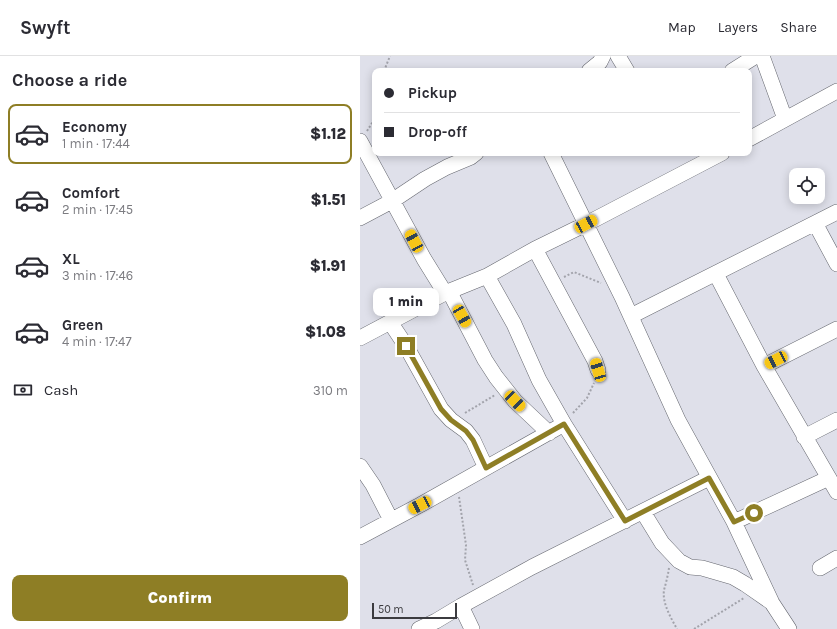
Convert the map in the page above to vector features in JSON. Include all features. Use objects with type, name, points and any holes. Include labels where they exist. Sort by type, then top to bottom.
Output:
[{"type":"street","points":[[593,68],[600,62],[603,56]]},
{"type":"street","points":[[618,56],[625,68]]},
{"type":"street","points":[[737,68],[756,56]]},
{"type":"street","points":[[762,56],[785,119]]},
{"type":"street","points":[[752,137],[837,91]]},
{"type":"street","points":[[362,138],[392,201],[447,292],[490,368],[515,401],[549,433]]},
{"type":"street","points":[[360,218],[392,201],[425,178],[472,156]]},
{"type":"street","points":[[552,156],[631,316],[678,420],[734,522],[772,603],[789,629]]},
{"type":"street","points":[[360,338],[447,292],[487,276],[716,156]]},
{"type":"street","points":[[631,316],[837,212]]},
{"type":"street","points":[[815,223],[837,264]]},
{"type":"street","points":[[536,249],[552,282],[595,361],[598,370]]},
{"type":"street","points":[[716,274],[764,366],[837,492]]},
{"type":"street","points":[[487,276],[510,317],[539,380],[563,423],[625,521]]},
{"type":"street","points":[[390,322],[406,346],[435,401],[451,420],[466,431],[473,440],[486,468]]},
{"type":"street","points":[[764,366],[837,329]]},
{"type":"street","points":[[804,437],[837,420]]},
{"type":"street","points":[[360,537],[549,433],[563,423]]},
{"type":"street","points":[[360,466],[373,485],[391,520]]},
{"type":"street","points":[[419,629],[436,622],[461,606],[532,567],[709,478]]},
{"type":"street","points":[[734,522],[829,478]]},
{"type":"street","points":[[643,512],[652,524],[662,543],[679,561],[690,567],[702,568],[733,577],[772,603]]},
{"type":"street","points":[[820,568],[837,558]]},
{"type":"street","points":[[461,606],[472,629]]},
{"type":"path","points":[[385,68],[390,56]]},
{"type":"path","points":[[362,138],[372,123]]},
{"type":"path","points":[[552,282],[574,272],[605,285]]},
{"type":"path","points":[[563,423],[587,398],[592,389],[598,370]]},
{"type":"path","points":[[451,420],[474,409],[506,389]]},
{"type":"path","points":[[457,484],[464,532],[465,560],[476,598]]},
{"type":"path","points":[[670,553],[664,599],[677,629]]},
{"type":"path","points":[[694,629],[756,592]]},
{"type":"route","points":[[406,346],[435,401],[451,420],[466,431],[473,440],[486,468],[564,424],[625,521],[709,478],[734,522],[754,513]]}]
